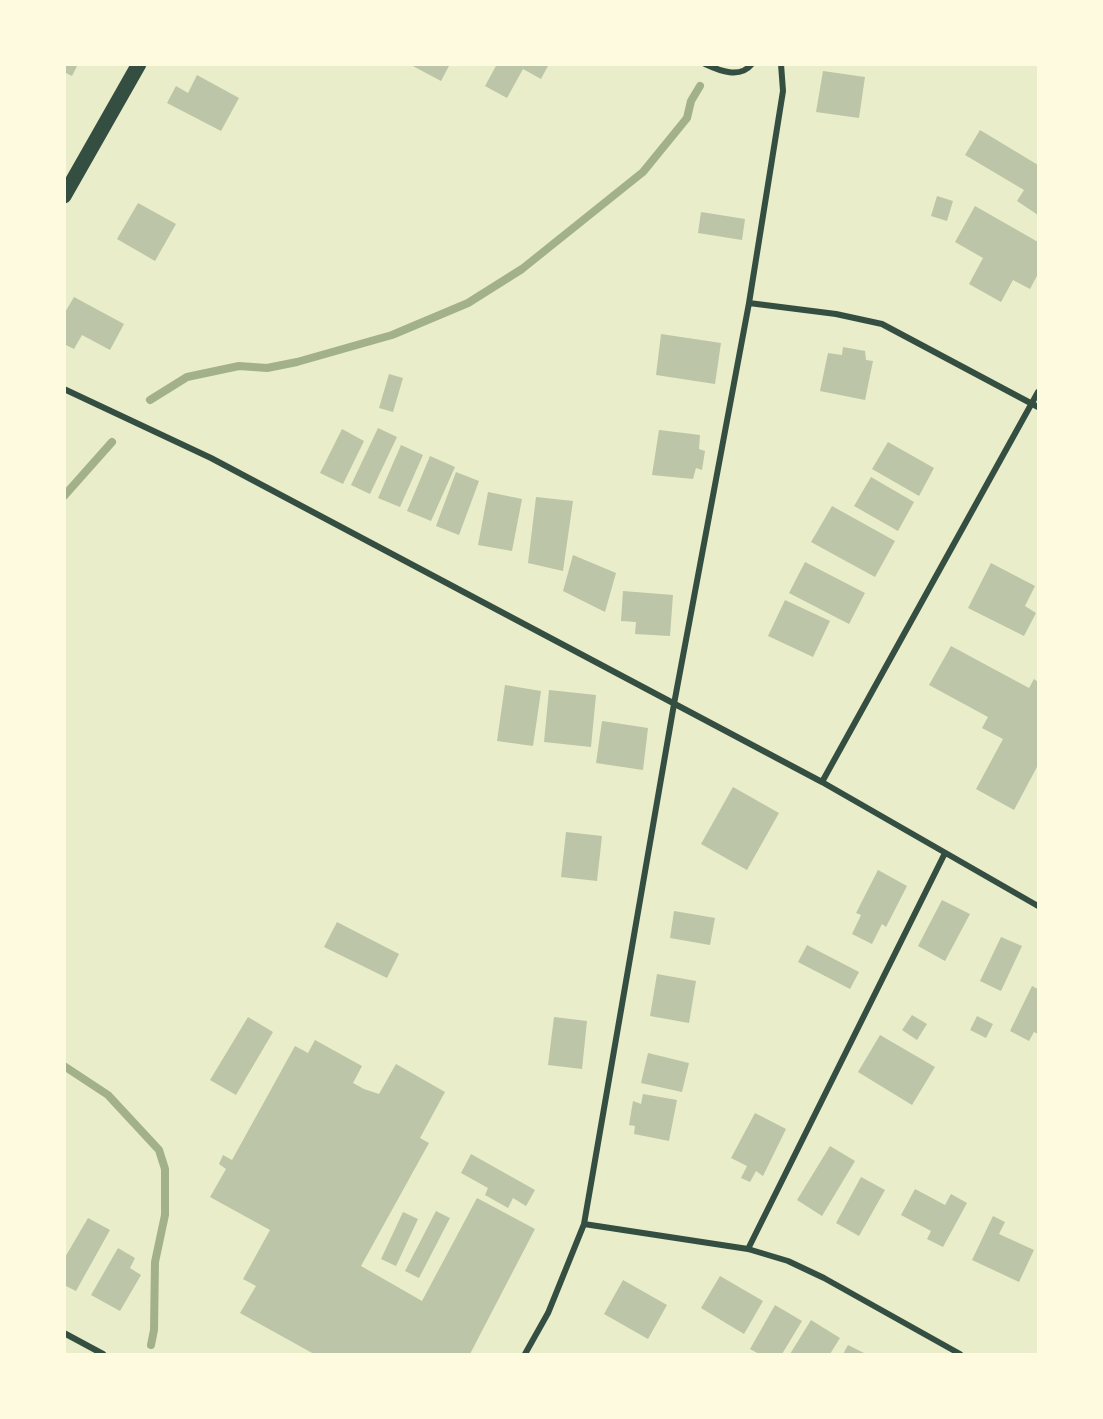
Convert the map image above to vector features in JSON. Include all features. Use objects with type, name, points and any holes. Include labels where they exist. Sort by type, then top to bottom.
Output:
[{"type":"main road","points":[[64,195],[139,64]]},
{"type":"street","points":[[705,64],[732,74],[748,69],[752,64]]},
{"type":"street","points":[[525,1354],[548,1313],[584,1224],[674,704],[750,303],[783,91],[782,64]]},
{"type":"street","points":[[750,303],[836,314],[882,324],[1035,405]]},
{"type":"street","points":[[64,389],[211,458],[822,782],[1038,906]]},
{"type":"street","points":[[822,782],[1035,405],[1038,392]]},
{"type":"street","points":[[748,1249],[945,853]]},
{"type":"street","points":[[584,1224],[748,1249],[788,1261],[824,1278],[960,1354]]},
{"type":"street","points":[[64,1333],[103,1354]]},
{"type":"building","points":[[64,64],[78,64],[72,76],[64,72]]},
{"type":"building","points":[[409,64],[450,64],[441,81]]},
{"type":"building","points":[[497,64],[549,64],[541,79],[523,69],[507,98],[485,86]]},
{"type":"building","points":[[823,71],[865,77],[859,118],[816,112]]},
{"type":"building","points":[[197,75],[239,98],[221,131],[167,103],[176,86],[188,93]]},
{"type":"building","points":[[980,130],[1038,165],[1038,215],[1017,201],[1024,190],[965,155]]},
{"type":"building","points":[[937,196],[953,201],[947,221],[931,216]]},
{"type":"building","points":[[138,203],[176,224],[155,261],[117,239]]},
{"type":"building","points":[[975,206],[1038,242],[1038,274],[1030,289],[1013,280],[1001,302],[969,284],[983,258],[955,242]]},
{"type":"building","points":[[701,212],[745,219],[742,240],[698,233]]},
{"type":"building","points":[[74,297],[124,324],[110,350],[82,335],[74,349],[64,344],[64,314]]},
{"type":"building","points":[[661,334],[721,343],[715,384],[656,375]]},
{"type":"building","points":[[843,347],[865,351],[866,360],[873,361],[865,400],[820,391],[828,353],[842,355]]},
{"type":"building","points":[[389,374],[403,378],[393,412],[379,408]]},
{"type":"building","points":[[378,428],[397,437],[370,494],[351,485]]},
{"type":"building","points":[[342,429],[364,441],[343,484],[320,473]]},
{"type":"building","points":[[659,430],[700,435],[699,449],[705,451],[702,470],[696,468],[693,479],[652,475]]},
{"type":"building","points":[[888,442],[934,468],[919,496],[872,469]]},
{"type":"building","points":[[401,445],[423,455],[400,507],[378,498]]},
{"type":"building","points":[[430,456],[455,467],[431,521],[407,511]]},
{"type":"building","points":[[456,472],[479,481],[459,535],[436,526]]},
{"type":"building","points":[[871,477],[914,502],[898,531],[854,506]]},
{"type":"building","points":[[488,492],[522,499],[512,551],[478,545]]},
{"type":"building","points":[[536,497],[573,501],[563,571],[528,563]]},
{"type":"building","points":[[832,506],[895,541],[875,577],[811,542]]},
{"type":"building","points":[[573,555],[616,573],[605,612],[563,591]]},
{"type":"building","points":[[805,562],[865,593],[849,624],[789,593]]},
{"type":"building","points":[[991,563],[1035,586],[1025,606],[1036,613],[1024,636],[968,608]]},
{"type":"building","points":[[623,591],[673,595],[670,636],[635,634],[636,622],[621,621]]},
{"type":"building","points":[[785,600],[830,621],[813,657],[768,636]]},
{"type":"building","points":[[951,646],[1029,688],[1034,679],[1038,682],[1038,765],[1014,810],[976,789],[1003,739],[982,728],[988,717],[929,685]]},
{"type":"building","points":[[505,685],[541,691],[533,746],[497,741]]},
{"type":"building","points":[[549,690],[596,695],[591,747],[544,742]]},
{"type":"building","points":[[602,721],[648,728],[643,770],[596,763]]},
{"type":"building","points":[[733,787],[779,813],[747,870],[701,844]]},
{"type":"building","points":[[566,832],[602,836],[597,881],[561,877]]},
{"type":"building","points":[[878,870],[907,886],[886,927],[882,924],[872,944],[852,934],[861,915],[856,913]]},
{"type":"building","points":[[942,900],[970,914],[945,961],[918,946]]},
{"type":"building","points":[[674,911],[715,918],[710,945],[670,938]]},
{"type":"building","points":[[337,922],[399,954],[387,978],[324,947]]},
{"type":"building","points":[[1001,937],[1022,946],[1001,991],[980,981]]},
{"type":"building","points":[[807,945],[859,972],[850,989],[798,962]]},
{"type":"building","points":[[657,974],[696,981],[689,1023],[650,1016]]},
{"type":"building","points":[[1032,986],[1038,989],[1038,1034],[1034,1032],[1029,1041],[1010,1031]]},
{"type":"building","points":[[912,1015],[927,1024],[917,1040],[902,1030]]},
{"type":"building","points":[[977,1016],[993,1024],[986,1038],[970,1030]]},
{"type":"building","points":[[248,1017],[273,1032],[236,1095],[210,1080]]},
{"type":"building","points":[[554,1017],[587,1021],[582,1069],[548,1065]]},
{"type":"building","points":[[880,1035],[935,1067],[912,1105],[858,1072]]},
{"type":"building","points":[[315,1040],[362,1066],[353,1083],[364,1089],[379,1094],[396,1064],[445,1092],[420,1138],[429,1143],[361,1266],[422,1301],[477,1198],[535,1229],[470,1354],[314,1354],[240,1313],[256,1286],[243,1279],[270,1230],[210,1197],[226,1169],[219,1164],[223,1155],[232,1160],[295,1046],[308,1053]]},
{"type":"building","points":[[648,1053],[689,1063],[682,1092],[641,1083]]},
{"type":"building","points":[[643,1094],[677,1100],[669,1141],[634,1134],[635,1126],[629,1125],[633,1101],[641,1104]]},
{"type":"building","points":[[755,1113],[786,1129],[763,1176],[756,1171],[750,1182],[741,1178],[747,1166],[731,1158]]},
{"type":"building","points":[[830,1146],[855,1161],[822,1216],[797,1200]]},
{"type":"building","points":[[471,1154],[535,1190],[526,1206],[513,1198],[508,1208],[485,1195],[488,1188],[461,1173]]},
{"type":"building","points":[[861,1177],[885,1190],[859,1236],[836,1223]]},
{"type":"building","points":[[915,1189],[945,1205],[951,1194],[967,1203],[943,1247],[927,1239],[931,1231],[901,1215]]},
{"type":"building","points":[[436,1211],[450,1218],[419,1278],[405,1271]]},
{"type":"building","points":[[403,1212],[418,1219],[396,1266],[381,1259]]},
{"type":"building","points":[[993,1216],[1005,1222],[999,1234],[1034,1250],[1019,1282],[972,1260]]},
{"type":"building","points":[[88,1218],[110,1230],[76,1291],[64,1285],[64,1259]]},
{"type":"building","points":[[118,1248],[135,1258],[130,1268],[141,1275],[120,1311],[91,1295]]},
{"type":"building","points":[[720,1276],[763,1301],[744,1334],[701,1308]]},
{"type":"building","points":[[623,1280],[667,1305],[648,1339],[604,1314]]},
{"type":"building","points":[[775,1305],[802,1321],[782,1354],[759,1354],[750,1349]]},
{"type":"building","points":[[811,1320],[840,1338],[830,1354],[790,1354]]},
{"type":"building","points":[[848,1345],[866,1354],[843,1354]]},
{"type":"waterway","points":[[150,400],[187,377],[239,366],[267,368],[297,362],[392,335],[468,303],[522,269],[643,172],[687,118],[691,101],[700,86]]},
{"type":"waterway","points":[[64,496],[112,442]]},
{"type":"waterway","points":[[64,1066],[108,1095],[159,1150],[165,1169],[165,1215],[155,1262],[154,1330],[151,1345]]}]
